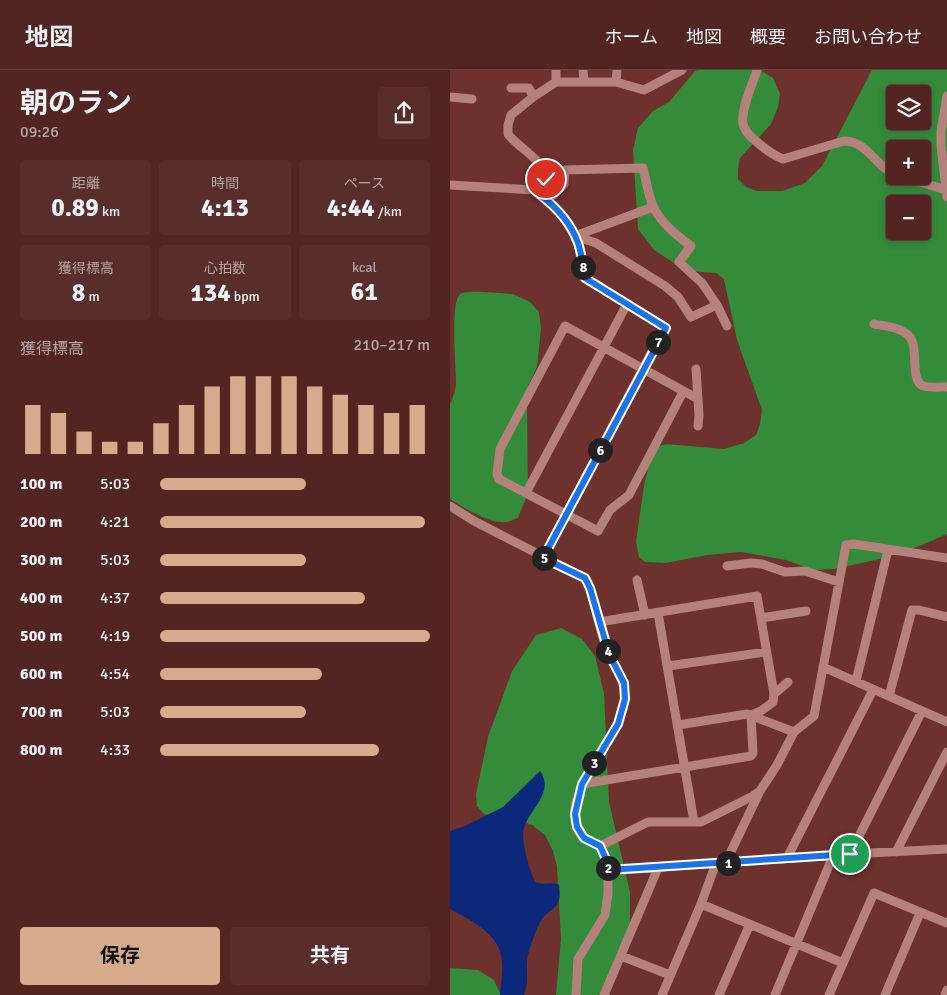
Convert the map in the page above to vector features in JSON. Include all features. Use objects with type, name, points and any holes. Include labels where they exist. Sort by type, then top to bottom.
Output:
[{"type":"street","points":[[556,70],[556,82]]},
{"type":"street","points":[[583,70],[584,81]]},
{"type":"street","points":[[616,82],[617,70]]},
{"type":"street","points":[[539,194],[546,179],[544,171],[534,158],[508,134],[511,115],[533,97],[556,82],[616,82],[644,90],[682,70]]},
{"type":"street","points":[[757,70],[744,110],[743,126],[752,137],[774,156],[783,159],[844,141],[852,141],[861,145],[886,169]]},
{"type":"street","points":[[511,88],[529,88],[533,97]]},
{"type":"street","points":[[947,96],[941,131],[947,197]]},
{"type":"street","points":[[450,97],[472,99]]},
{"type":"street","points":[[548,200],[564,184],[565,170],[643,168],[653,207],[679,238],[691,246],[679,262],[702,283],[717,305],[727,326]]},
{"type":"street","points":[[450,185],[535,190],[562,215],[575,236],[585,278],[666,328],[543,558]]},
{"type":"street","points":[[930,185],[946,190]]},
{"type":"street","points":[[575,236],[653,207]]},
{"type":"street","points":[[575,236],[596,244],[665,286],[678,297],[691,317],[717,305]]},
{"type":"street","points":[[526,493],[627,304]]},
{"type":"street","points":[[874,324],[900,330],[910,336],[913,343],[916,375],[919,383],[924,386],[947,387]]},
{"type":"street","points":[[683,392],[629,495],[610,510],[598,531],[499,478],[496,474],[500,449],[565,326],[698,399]]},
{"type":"street","points":[[696,369],[698,426]]},
{"type":"street","points":[[450,506],[543,558],[585,578],[590,588],[609,654],[624,683],[625,699],[618,724],[582,784],[575,814],[577,827],[584,838],[600,846],[606,859],[608,870],[608,894],[605,915],[578,959],[576,995]]},
{"type":"street","points":[[662,995],[701,904],[760,791],[777,765],[794,732],[814,716],[846,545],[854,544],[947,558]]},
{"type":"street","points":[[856,681],[888,550]]},
{"type":"street","points":[[727,566],[751,563],[762,564],[785,572],[805,571],[839,582]]},
{"type":"street","points":[[637,580],[645,614]]},
{"type":"street","points":[[599,622],[756,596],[774,694],[773,702],[761,711],[751,715]]},
{"type":"street","points":[[889,696],[912,610],[947,617]]},
{"type":"street","points":[[761,618],[806,611]]},
{"type":"street","points":[[658,612],[694,822]]},
{"type":"street","points":[[668,666],[766,652]]},
{"type":"street","points":[[823,667],[947,722]]},
{"type":"street","points":[[774,694],[788,682]]},
{"type":"street","points":[[787,858],[873,690]]},
{"type":"street","points":[[850,854],[922,711]]},
{"type":"street","points":[[678,725],[747,714],[794,732]]},
{"type":"street","points":[[582,784],[751,756],[753,753],[751,715]]},
{"type":"street","points":[[896,852],[947,752]]},
{"type":"street","points":[[600,846],[648,822],[701,822],[760,791]]},
{"type":"street","points":[[608,870],[947,849]]},
{"type":"street","points":[[775,995],[833,856]]},
{"type":"street","points":[[604,995],[658,868]]},
{"type":"street","points":[[829,995],[874,893],[947,923]]},
{"type":"street","points":[[701,904],[843,963]]},
{"type":"street","points":[[886,995],[920,913]]},
{"type":"street","points":[[719,995],[750,924]]},
{"type":"street","points":[[620,956],[670,975]]},
{"type":"street","points":[[945,995],[947,990]]},
{"type":"green space","points":[[699,70],[760,70],[773,78],[780,94],[778,107],[771,124],[740,158],[738,179],[746,187],[757,191],[782,191],[805,183],[822,166],[872,70],[947,70],[947,534],[922,545],[880,559],[834,569],[813,570],[786,560],[741,552],[707,555],[666,563],[645,562],[639,557],[636,542],[644,485],[650,460],[658,447],[666,444],[724,449],[744,443],[756,435],[762,410],[737,340],[724,279],[716,273],[689,271],[674,263],[654,250],[638,229],[633,150],[638,128],[653,111],[669,102],[695,71]]},
{"type":"green space","points":[[483,292],[513,294],[530,302],[539,312],[541,329],[537,367],[528,386],[528,493],[518,518],[508,522],[492,521],[469,511],[450,499],[450,405],[456,382],[455,309],[460,294]]},
{"type":"green space","points":[[561,628],[582,639],[595,656],[604,693],[609,802],[630,892],[630,943],[609,995],[556,995],[561,939],[557,867],[553,851],[545,835],[532,825],[514,819],[484,814],[477,806],[476,794],[488,737],[512,671],[536,635]]},
{"type":"green space","points":[[450,968],[478,970],[494,980],[501,995],[450,995]]},
{"type":"shaded area","points":[[540,771],[545,786],[540,800],[524,828],[524,847],[535,882],[559,885],[559,900],[557,905],[546,914],[539,924],[530,947],[524,995],[500,995],[501,955],[494,940],[481,927],[450,909],[450,831],[465,826],[503,807]]},
{"type":"route","points":[[546,179],[539,194],[548,200],[562,215],[575,236],[585,278],[666,328],[543,558],[585,578],[590,588],[609,654],[624,683],[625,699],[618,724],[582,784],[575,814],[577,827],[584,838],[600,846],[606,859],[608,870],[725,864],[850,854]]}]
